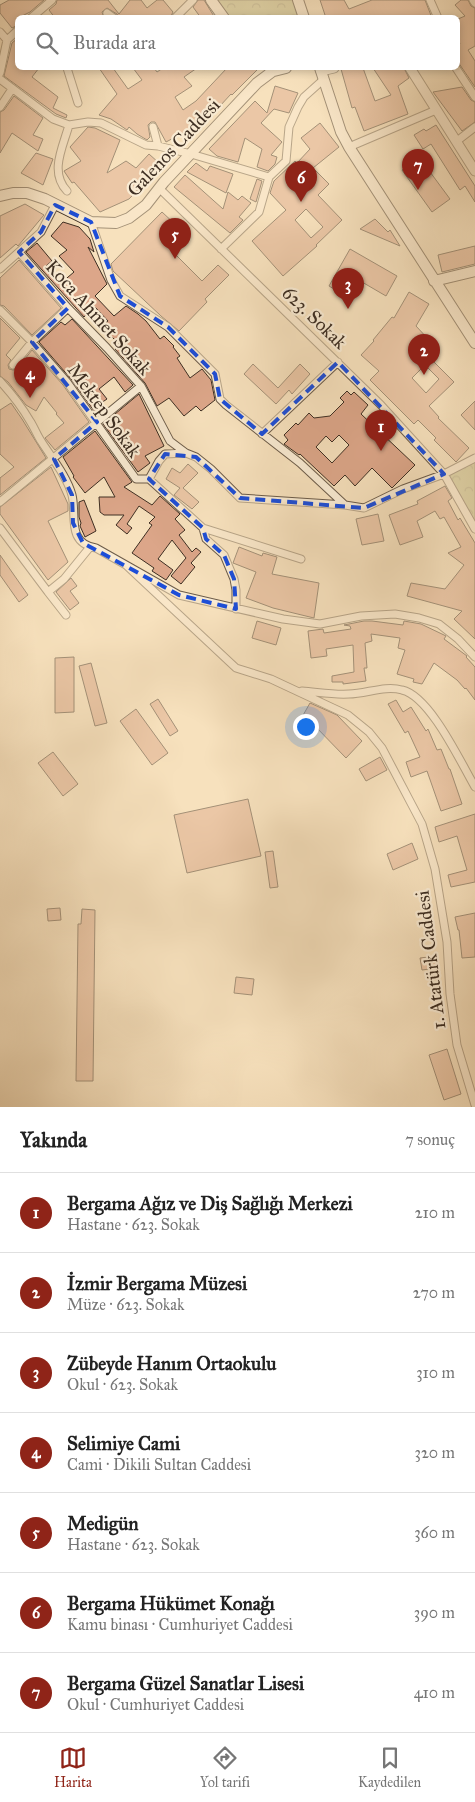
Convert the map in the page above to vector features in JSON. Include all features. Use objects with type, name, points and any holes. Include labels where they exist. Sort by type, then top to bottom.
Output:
[{"type":"main road","points":[[210,0],[222,15]]},
{"type":"main road","points":[[298,0],[303,15]]},
{"type":"main road","name":"Galenos Caddesi","points":[[0,196],[13,193],[27,193],[46,199],[91,222],[116,223],[129,218],[146,205],[159,188],[270,70]]},
{"type":"main road","points":[[322,73],[341,132],[349,147],[475,343]]},
{"type":"main road","points":[[434,281],[475,271]]},
{"type":"street","points":[[34,15],[52,0]]},
{"type":"street","points":[[178,15],[193,0]]},
{"type":"street","points":[[430,0],[437,15]]},
{"type":"street","points":[[0,32],[7,40]]},
{"type":"street","points":[[0,73],[7,40],[15,33]]},
{"type":"street","points":[[68,70],[78,103]]},
{"type":"street","points":[[411,70],[475,171]]},
{"type":"street","points":[[457,70],[475,97]]},
{"type":"street","points":[[221,249],[258,212],[269,177],[286,161],[290,127],[298,107],[322,73]]},
{"type":"street","points":[[0,79],[53,119],[69,125],[88,122],[101,123],[146,145],[191,154],[269,177]]},
{"type":"street","points":[[0,107],[12,89]]},
{"type":"street","points":[[349,147],[359,141],[436,110]]},
{"type":"street","points":[[67,191],[60,184],[58,160],[69,125]]},
{"type":"street","points":[[153,127],[158,146]]},
{"type":"street","points":[[457,141],[475,127]]},
{"type":"street","name":"623. Sokak","points":[[159,188],[381,405],[444,474],[475,530]]},
{"type":"street","points":[[0,269],[41,232],[60,207]]},
{"type":"street","points":[[91,222],[111,280],[120,296],[168,327],[215,374],[220,399],[300,463],[345,505]]},
{"type":"street","name":"Koca Ahmet Sokak","points":[[19,252],[141,386],[170,440],[186,454],[196,457],[211,469],[240,498],[364,508],[403,489],[444,474],[475,458]]},
{"type":"street","points":[[13,364],[32,342],[68,308]]},
{"type":"street","name":"Mektep Sokak","points":[[0,310],[32,342],[67,382],[136,479],[149,479],[203,528],[301,559]]},
{"type":"street","points":[[262,434],[338,362]]},
{"type":"street","points":[[0,381],[30,420],[40,440],[54,459],[72,495],[73,523],[77,535],[90,547],[96,548],[179,595],[236,609],[283,619],[320,624],[361,616],[395,614],[419,618],[439,624],[475,657]]},
{"type":"street","points":[[0,502],[141,386]]},
{"type":"street","points":[[149,479],[165,454],[186,454]]},
{"type":"street","points":[[0,528],[66,615]]},
{"type":"street","points":[[203,528],[206,539],[224,555],[234,579],[236,609]]},
{"type":"street","points":[[48,592],[64,579],[90,547]]},
{"type":"street","name":"1. Atatürk Caddesi","points":[[127,566],[236,668],[271,679],[348,715],[369,732],[382,748],[422,824],[435,869],[447,942],[450,994],[457,1045],[475,1104]]},
{"type":"street","points":[[297,690],[349,694],[395,689],[412,694],[423,703],[434,717],[475,787]]},
{"type":"highlighted area","points":[[55,205],[91,222],[120,296],[168,327],[215,374],[220,399],[262,434],[338,362],[444,474],[364,508],[240,498],[196,457],[165,454],[149,479],[203,528],[206,539],[224,555],[234,579],[236,609],[179,595],[83,543],[73,523],[72,495],[54,459],[97,422],[32,342],[68,308],[19,252],[41,232]]},
{"type":"green space","points":[[211,0],[298,0],[303,15],[222,15]]},
{"type":"green space","points":[[475,458],[475,529],[444,474]]},
{"type":"building","points":[[9,0],[44,0],[30,12],[24,15],[15,15],[15,26],[12,28],[0,13],[0,5]]},
{"type":"building","points":[[57,0],[108,0],[119,14],[130,0],[141,0],[147,8],[157,0],[163,0],[173,12],[172,15],[118,15],[107,8],[102,12],[103,15],[53,15],[49,10],[56,4]]},
{"type":"building","points":[[198,0],[204,0],[213,15],[199,15],[193,7]]},
{"type":"building","points":[[320,0],[344,0],[349,9],[372,0],[425,0],[431,15],[325,15]]},
{"type":"building","points":[[461,0],[468,0],[471,6],[475,8],[475,46],[468,50],[475,61],[475,87],[460,65],[460,18],[465,16],[455,5]]},
{"type":"building","points":[[15,40],[15,70],[37,70],[32,77],[58,97],[53,108],[67,115],[66,118],[56,114],[4,76],[12,43]]},
{"type":"building","points":[[100,70],[114,70],[128,89],[142,80],[134,70],[156,70],[157,72],[160,70],[194,70],[184,77],[192,86],[175,97],[183,110],[196,101],[225,70],[257,70],[208,119],[196,128],[197,130],[186,138],[183,133],[166,142],[155,122],[151,122],[148,125],[150,137],[147,140],[129,127],[127,130],[111,119],[99,115],[117,94]]},
{"type":"building","points":[[341,70],[364,70],[375,101],[391,95],[374,70],[405,70],[409,78],[398,86],[408,114],[364,131],[355,107],[352,108]]},
{"type":"building","points":[[275,86],[298,93],[289,113],[274,109],[261,123],[282,142],[271,155],[277,157],[275,164],[268,171],[257,167],[262,149],[245,138],[238,162],[217,156],[209,149],[255,101],[267,113]]},
{"type":"building","points":[[462,87],[471,100],[475,102],[475,122],[462,131],[433,92]]},
{"type":"building","points":[[14,96],[43,118],[33,135],[43,139],[38,151],[12,133],[0,153],[0,112],[4,110]]},
{"type":"building","points":[[320,123],[339,147],[313,168],[329,184],[318,195],[342,220],[317,246],[283,276],[252,241],[286,210],[270,193],[274,181],[295,161],[297,163],[310,149],[301,138]],"holes":[[[306,209],[323,227],[311,238],[295,220]]]},
{"type":"building","points":[[436,125],[475,186],[475,202],[465,186],[460,190],[431,144],[423,149],[414,135]]},
{"type":"building","points":[[88,127],[95,128],[120,140],[107,173],[126,161],[136,168],[149,154],[159,163],[148,176],[150,177],[129,199],[100,212],[74,182],[72,183],[64,171],[81,161],[70,147]]},
{"type":"building","points":[[36,153],[53,159],[43,185],[21,173]]},
{"type":"building","points":[[419,157],[450,199],[432,212],[402,170]]},
{"type":"building","points":[[196,163],[207,171],[210,166],[233,174],[226,193],[187,172]]},
{"type":"building","points":[[185,175],[223,209],[228,192],[238,200],[242,196],[251,203],[239,217],[243,220],[230,233],[174,187]]},
{"type":"building","points":[[257,179],[262,181],[256,202],[250,199]]},
{"type":"building","points":[[25,204],[44,215],[18,246],[16,244],[0,258],[0,216]]},
{"type":"building","points":[[162,212],[190,238],[174,253],[202,281],[218,265],[229,275],[205,299],[207,302],[179,331],[113,271],[111,264]]},
{"type":"building","points":[[375,219],[388,232],[390,230],[400,246],[360,229]]},
{"type":"building","points":[[63,222],[79,227],[90,239],[94,252],[88,247],[107,284],[95,296],[114,316],[126,306],[146,321],[160,339],[164,336],[174,346],[180,356],[177,358],[190,378],[202,369],[211,380],[215,400],[201,411],[196,406],[184,416],[169,398],[157,406],[145,383],[115,349],[120,345],[101,326],[108,321],[94,306],[84,317],[26,252],[37,243],[52,261],[46,266],[61,283],[74,272],[59,256],[67,250],[51,236]]},
{"type":"building","points":[[475,246],[475,264],[442,272],[438,255]]},
{"type":"building","points":[[350,249],[397,276],[386,296],[350,275],[339,292],[329,286]]},
{"type":"building","points":[[19,260],[61,308],[32,335],[4,306],[0,305],[0,278]]},
{"type":"building","points":[[409,292],[429,304],[416,326],[429,340],[424,345],[428,348],[424,352],[454,382],[429,406],[438,418],[469,448],[456,462],[434,440],[436,438],[418,420],[414,424],[370,380],[379,371],[361,355],[392,317],[394,318]],"holes":[[[425,365],[439,379],[426,393],[412,378]]]},
{"type":"building","points":[[0,318],[20,338],[6,355],[11,360],[8,365],[9,369],[17,369],[32,350],[63,385],[89,422],[55,450],[45,438],[64,423],[57,413],[44,397],[36,411],[26,405],[8,382],[0,376]]},
{"type":"building","points":[[72,319],[133,385],[125,392],[114,377],[99,389],[107,399],[101,403],[105,409],[97,415],[71,379],[39,342],[61,322],[65,325]]},
{"type":"building","points":[[253,364],[278,388],[300,364],[310,374],[292,394],[289,390],[276,404],[244,374]]},
{"type":"building","points":[[347,391],[351,395],[354,392],[368,405],[361,414],[415,465],[392,488],[372,468],[355,486],[345,475],[334,486],[300,454],[284,444],[288,440],[284,435],[296,423],[298,425],[309,413],[314,418],[330,416],[344,402],[340,398]],"holes":[[[339,435],[349,445],[332,463],[316,447],[326,436],[332,442]]]},
{"type":"building","points":[[139,394],[164,446],[145,456],[150,463],[138,472],[103,424]]},
{"type":"building","points":[[475,401],[475,430],[461,415]]},
{"type":"building","points":[[11,403],[46,458],[0,495],[0,478],[14,467],[0,454],[0,410]]},
{"type":"building","points":[[95,431],[132,482],[124,487],[152,505],[160,496],[180,514],[175,519],[185,530],[179,535],[192,552],[196,548],[201,552],[191,563],[195,567],[181,584],[171,576],[186,558],[172,540],[158,559],[173,570],[166,580],[152,571],[154,568],[132,553],[152,525],[149,523],[155,517],[139,506],[127,524],[132,528],[127,534],[116,525],[124,515],[104,515],[100,512],[99,497],[115,497],[104,477],[85,493],[73,477],[63,457]]},
{"type":"building","points":[[188,464],[198,473],[183,488],[199,502],[192,509],[174,495],[180,488],[166,479],[172,468],[180,473]]},
{"type":"building","points":[[51,467],[68,504],[68,511],[48,521],[68,562],[48,580],[0,514],[0,507]]},
{"type":"building","points":[[445,486],[452,498],[448,501],[458,520],[460,518],[475,543],[475,639],[454,619],[462,611],[407,596],[411,583],[445,589],[464,565],[448,553],[461,547],[444,517],[440,519],[435,511],[417,521],[423,537],[400,545],[389,515],[418,504],[417,501]]},
{"type":"building","points":[[84,500],[96,531],[85,537],[80,526],[79,517],[79,502]]},
{"type":"building","points":[[378,514],[384,541],[362,545],[356,519]]},
{"type":"building","points":[[239,547],[262,556],[263,553],[277,557],[272,574],[319,583],[314,618],[273,608],[246,598],[256,572],[233,563]]},
{"type":"building","points":[[0,555],[28,595],[19,602],[0,575]]},
{"type":"building","points":[[71,578],[77,586],[70,591],[79,603],[70,610],[56,592]]},
{"type":"building","points":[[257,621],[281,628],[276,645],[252,638]]},
{"type":"building","points":[[364,621],[403,625],[404,621],[421,624],[446,636],[444,639],[467,656],[475,667],[475,700],[466,688],[434,663],[422,684],[413,682],[414,679],[397,674],[405,650],[398,648],[400,638],[371,634],[372,641],[365,643],[367,668],[364,668],[366,681],[343,684],[343,682],[332,682],[332,676],[354,672],[353,645],[326,649],[327,656],[311,658],[308,631],[323,629],[324,633],[351,629],[350,626],[344,625]]},
{"type":"building","points":[[74,657],[74,712],[55,713],[55,658]]},
{"type":"building","points":[[91,663],[107,723],[95,726],[79,666]]},
{"type":"building","points":[[158,699],[178,731],[170,736],[150,704]]},
{"type":"building","points":[[396,700],[403,712],[411,707],[426,731],[428,729],[437,750],[441,749],[462,804],[441,811],[427,771],[411,777],[406,762],[420,757],[408,731],[405,733],[388,704]]},
{"type":"building","points":[[310,703],[337,715],[362,741],[346,758],[312,723],[308,729],[298,724]]},
{"type":"building","points":[[136,709],[168,753],[152,765],[120,721]]},
{"type":"building","points":[[53,752],[78,784],[63,796],[38,763]]},
{"type":"building","points":[[380,757],[387,770],[366,781],[359,769]]},
{"type":"building","points":[[248,799],[261,856],[187,873],[174,815]]},
{"type":"building","points":[[475,814],[475,882],[451,887],[448,875],[467,870],[457,836],[439,842],[435,827]]},
{"type":"building","points":[[412,843],[418,859],[393,870],[387,854]]},
{"type":"building","points":[[273,851],[278,887],[270,888],[265,852]]},
{"type":"building","points":[[60,908],[61,920],[48,921],[47,909]]},
{"type":"building","points":[[82,909],[95,910],[93,1081],[76,1081],[78,924],[81,924]]},
{"type":"building","points":[[475,913],[475,957],[462,958],[459,930],[455,917]]},
{"type":"building","points":[[436,956],[437,968],[422,970],[420,958]]},
{"type":"building","points":[[236,977],[254,979],[252,995],[234,993]]},
{"type":"building","points":[[447,1049],[461,1094],[444,1100],[429,1055]]},
{"type":"place","name":"Bergama Güzel Sanatlar Lisesi","points":[[418,190]]},
{"type":"place","name":"Bergama Hükümet Konağı","points":[[301,202]]},
{"type":"place","name":"Medigün","points":[[175,259]]},
{"type":"place","name":"Zübeyde Hanım Ortaokulu","points":[[348,309]]},
{"type":"place","name":"İzmir Bergama Müzesi","points":[[424,375]]},
{"type":"place","name":"Selimiye Cami","points":[[30,398]]},
{"type":"place","name":"Bergama Ağız ve Diş Sağlığı Merkezi","points":[[381,451]]}]
